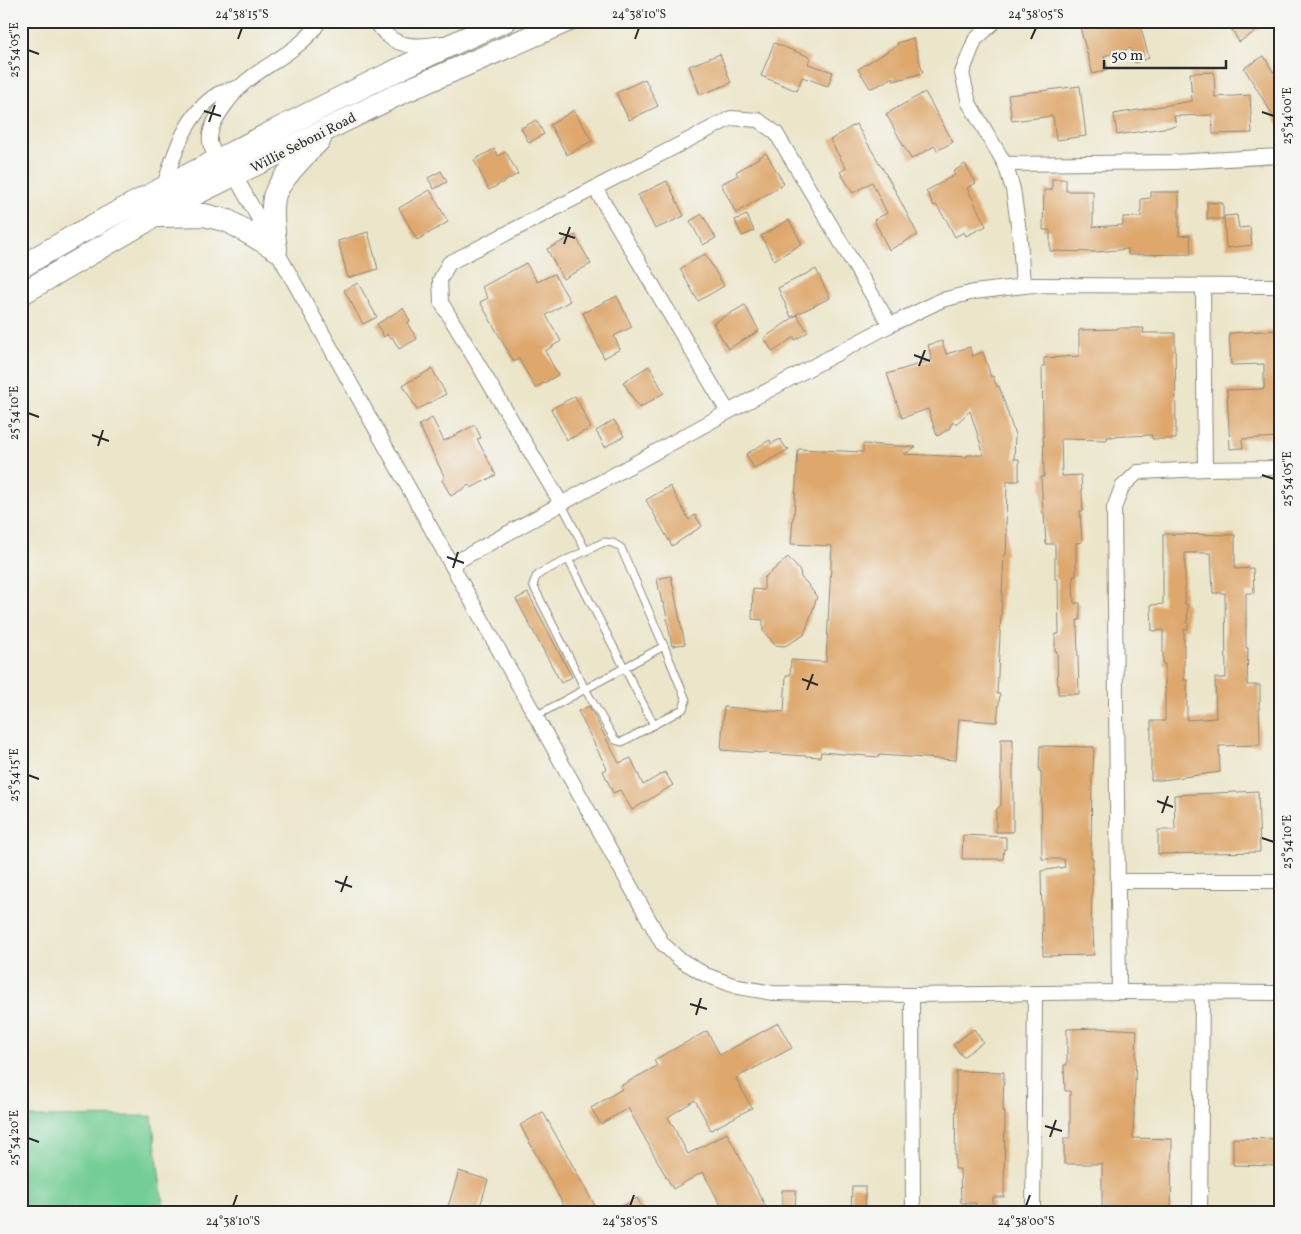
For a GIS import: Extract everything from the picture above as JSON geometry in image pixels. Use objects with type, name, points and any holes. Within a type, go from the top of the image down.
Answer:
[{"type":"main road","name":"Willie Seboni Road","points":[[28,263],[164,186],[332,102],[505,21]]},
{"type":"main road","name":"Willie Seboni Road","points":[[21,294],[179,202],[402,93],[568,21]]},
{"type":"main road","points":[[276,250],[272,217],[274,196],[285,177],[331,128]]},
{"type":"main road","points":[[156,216],[204,215],[216,217],[228,221],[276,250]]},
{"type":"street","points":[[164,186],[175,154],[194,117],[218,94],[240,86],[302,41],[316,28],[319,21]]},
{"type":"street","points":[[375,21],[389,38],[401,43],[417,46],[462,40]]},
{"type":"street","points":[[995,21],[975,40],[962,72],[969,103],[1004,164],[1012,189],[1020,238],[1023,286]]},
{"type":"street","points":[[240,86],[211,127],[209,137],[211,147],[218,160],[235,176],[651,925],[662,943],[679,959],[706,975],[738,987],[773,993],[912,995],[1118,992],[1280,993]]},
{"type":"street","points":[[561,503],[441,302],[440,280],[449,263],[731,118],[758,120],[776,133],[890,325]]},
{"type":"street","points":[[1004,164],[1174,162],[1280,156]]},
{"type":"street","points":[[595,188],[728,412]]},
{"type":"street","points":[[452,564],[728,412],[890,325],[942,300],[974,292],[1033,284],[1280,286]]},
{"type":"street","points":[[1203,286],[1205,469]]},
{"type":"street","points":[[1118,992],[1114,508],[1122,487],[1138,472],[1280,468]]},
{"type":"street","points":[[1118,881],[1280,881]]},
{"type":"street","points":[[1200,1213],[1202,992]]},
{"type":"street","points":[[1033,1213],[1035,993]]},
{"type":"street","points":[[912,995],[913,1213]]},
{"type":"lane","points":[[561,503],[586,551]]},
{"type":"lane","points":[[604,542],[613,543],[621,548],[686,700],[683,708],[635,736],[619,742],[615,740],[585,689],[533,585],[536,577],[542,572],[586,551],[604,542]]},
{"type":"lane","points":[[568,560],[654,725]]},
{"type":"lane","points":[[536,716],[664,646]]},
{"type":"green space","points":[[152,1116],[164,1213],[21,1213],[21,1117]]},
{"type":"building","points":[[1089,21],[1139,21],[1149,58],[1135,63],[1131,48],[1104,56],[1108,69],[1093,74],[1079,24]]},
{"type":"building","points":[[1227,21],[1272,21],[1239,42]]},
{"type":"building","points":[[913,38],[923,73],[894,81],[893,77],[870,88],[858,69],[898,45],[897,43]]},
{"type":"building","points":[[774,43],[810,57],[808,64],[833,72],[828,86],[802,77],[797,91],[761,76]]},
{"type":"building","points":[[720,54],[731,83],[700,95],[689,66]]},
{"type":"building","points":[[1264,56],[1273,72],[1280,68],[1280,127],[1244,68]]},
{"type":"building","points":[[1214,72],[1215,97],[1250,95],[1252,133],[1213,134],[1212,115],[1174,116],[1176,126],[1117,135],[1114,114],[1192,101],[1190,73]]},
{"type":"building","points":[[645,79],[658,106],[629,120],[616,93]]},
{"type":"building","points":[[1080,86],[1086,136],[1056,140],[1053,116],[1012,121],[1008,95]]},
{"type":"building","points":[[925,92],[953,142],[937,151],[935,146],[911,159],[886,114]]},
{"type":"building","points":[[574,110],[592,141],[567,155],[550,125]]},
{"type":"building","points":[[536,120],[544,134],[529,143],[521,128]]},
{"type":"building","points":[[856,124],[890,181],[918,235],[889,250],[874,220],[887,213],[872,182],[853,193],[840,172],[846,168],[830,140]]},
{"type":"building","points":[[494,149],[498,156],[506,152],[518,174],[489,190],[474,160]]},
{"type":"building","points":[[766,153],[784,184],[736,213],[721,184],[738,175],[736,172]]},
{"type":"building","points":[[965,164],[976,183],[967,188],[986,226],[966,236],[964,232],[955,237],[947,221],[936,205],[934,206],[926,191],[955,175],[953,172]]},
{"type":"building","points":[[441,171],[447,182],[434,189],[428,178]]},
{"type":"building","points":[[1052,179],[1066,179],[1066,191],[1093,191],[1093,227],[1123,225],[1123,217],[1141,217],[1141,199],[1151,198],[1151,192],[1179,192],[1179,236],[1190,235],[1191,254],[1128,255],[1128,249],[1097,252],[1050,251],[1050,230],[1043,230],[1044,190],[1052,190]]},
{"type":"building","points":[[667,181],[684,216],[655,229],[638,195]]},
{"type":"building","points":[[430,190],[448,222],[417,240],[399,208]]},
{"type":"building","points":[[1207,202],[1223,203],[1223,219],[1207,219]]},
{"type":"building","points":[[702,214],[716,238],[703,245],[690,221]]},
{"type":"building","points":[[747,215],[754,231],[742,236],[735,220]]},
{"type":"building","points":[[1237,215],[1239,228],[1250,227],[1252,245],[1226,248],[1224,216]]},
{"type":"building","points":[[789,220],[802,244],[774,260],[761,236]]},
{"type":"building","points":[[368,232],[378,269],[348,278],[338,241]]},
{"type":"building","points":[[575,235],[591,264],[563,279],[547,249]]},
{"type":"building","points":[[705,254],[724,286],[698,301],[680,269]]},
{"type":"building","points":[[526,263],[537,282],[554,274],[570,301],[546,315],[561,341],[545,351],[558,375],[535,388],[519,359],[514,362],[480,302],[488,298],[482,287]]},
{"type":"building","points":[[816,269],[830,298],[791,317],[778,288]]},
{"type":"building","points":[[358,283],[377,317],[363,324],[344,290]]},
{"type":"building","points":[[617,296],[632,327],[614,336],[620,349],[604,358],[583,313]]},
{"type":"building","points":[[745,305],[759,331],[728,349],[713,323]]},
{"type":"building","points":[[403,308],[410,321],[407,323],[417,339],[399,349],[392,337],[390,338],[387,334],[384,337],[377,324]]},
{"type":"building","points":[[797,315],[808,332],[795,340],[794,337],[773,352],[764,338]]},
{"type":"building","points":[[1144,328],[1143,333],[1175,333],[1176,439],[1152,439],[1152,435],[1107,437],[1107,440],[1061,439],[1062,476],[1081,475],[1083,511],[1080,511],[1082,542],[1076,543],[1076,576],[1073,576],[1074,603],[1080,603],[1080,620],[1077,620],[1079,694],[1058,694],[1055,634],[1059,634],[1058,579],[1055,579],[1055,544],[1046,544],[1041,477],[1044,477],[1042,366],[1044,366],[1044,358],[1079,356],[1079,330]]},
{"type":"building","points":[[1280,330],[1280,437],[1242,439],[1243,448],[1230,449],[1227,390],[1264,389],[1264,364],[1231,365],[1229,333]]},
{"type":"building","points":[[942,341],[946,354],[970,347],[972,356],[983,352],[991,377],[993,376],[997,387],[999,386],[1015,435],[1014,459],[1019,459],[1019,481],[1007,481],[1007,531],[1006,555],[1004,555],[997,694],[1000,694],[997,722],[959,719],[956,760],[879,755],[879,757],[821,752],[820,757],[721,750],[724,707],[784,712],[786,675],[790,675],[791,660],[826,662],[832,546],[791,544],[798,449],[863,452],[863,444],[916,447],[904,454],[967,457],[967,455],[984,455],[970,411],[957,423],[952,423],[949,429],[937,436],[928,409],[902,418],[887,374],[932,360],[928,345]]},
{"type":"building","points":[[649,366],[664,393],[639,408],[623,382]]},
{"type":"building","points":[[432,369],[446,394],[417,410],[403,385]]},
{"type":"building","points":[[575,396],[591,428],[567,440],[551,409]]},
{"type":"building","points":[[432,418],[444,441],[475,425],[481,438],[477,439],[496,475],[471,488],[469,485],[451,496],[442,480],[445,478],[419,425]]},
{"type":"building","points":[[614,420],[624,436],[605,447],[596,431]]},
{"type":"building","points":[[780,439],[786,448],[789,449],[754,469],[746,454],[770,440],[771,444]]},
{"type":"building","points":[[670,486],[689,520],[695,515],[702,526],[672,546],[646,500]]},
{"type":"building","points":[[1163,534],[1235,535],[1235,569],[1253,568],[1254,593],[1246,593],[1247,685],[1260,685],[1260,745],[1219,746],[1220,772],[1151,780],[1151,721],[1165,721],[1165,664],[1163,664],[1163,630],[1152,631],[1151,605],[1163,604]],"holes":[[[1185,553],[1211,553],[1213,593],[1225,593],[1226,678],[1215,678],[1216,718],[1187,720],[1187,680],[1184,680],[1184,629],[1188,629],[1187,604],[1185,604]]]},
{"type":"building","points":[[788,557],[800,571],[801,578],[817,597],[804,635],[785,646],[775,645],[763,631],[763,620],[752,619],[753,589],[764,590],[764,578]]},
{"type":"building","points":[[671,576],[685,644],[672,646],[664,603],[662,603],[657,579]]},
{"type":"building","points":[[528,593],[572,677],[561,683],[516,599]]},
{"type":"building","points":[[589,706],[619,763],[631,758],[643,785],[665,772],[673,785],[632,810],[620,790],[613,793],[603,771],[607,769],[578,711]]},
{"type":"building","points":[[1001,739],[1013,739],[1013,832],[996,832],[996,810],[1001,805]]},
{"type":"building","points":[[1040,746],[1094,747],[1092,773],[1091,858],[1093,858],[1091,930],[1093,929],[1094,955],[1043,956],[1041,871],[1065,867],[1064,859],[1042,859]]},
{"type":"building","points":[[1258,791],[1260,852],[1158,854],[1158,830],[1175,830],[1174,795]]},
{"type":"building","points":[[963,835],[1006,837],[1006,849],[1004,849],[1003,859],[962,859]]},
{"type":"building","points":[[778,1023],[792,1048],[736,1078],[752,1108],[711,1130],[695,1100],[668,1117],[688,1154],[727,1133],[769,1213],[725,1213],[703,1172],[673,1189],[628,1108],[601,1124],[591,1108],[622,1089],[620,1086],[657,1066],[654,1060],[707,1031],[720,1055]]},
{"type":"building","points":[[974,1029],[983,1042],[963,1057],[953,1045]]},
{"type":"building","points":[[1067,1029],[1137,1030],[1133,1138],[1172,1139],[1171,1213],[1102,1213],[1102,1164],[1064,1164],[1064,1138],[1070,1138],[1070,1091],[1065,1091],[1064,1065],[1067,1065]]},
{"type":"building","points":[[956,1071],[1004,1072],[1004,1197],[993,1197],[993,1208],[976,1208],[976,1203],[961,1203],[960,1169],[955,1169]]},
{"type":"building","points":[[543,1112],[599,1213],[568,1213],[520,1125]]},
{"type":"building","points":[[1233,1138],[1279,1139],[1279,1166],[1233,1165]]},
{"type":"building","points":[[459,1171],[488,1180],[478,1213],[446,1213]]},
{"type":"building","points":[[852,1186],[865,1186],[865,1213],[851,1213]]},
{"type":"building","points":[[782,1190],[796,1190],[795,1213],[782,1213]]},
{"type":"building","points":[[637,1198],[645,1213],[610,1213]]}]
